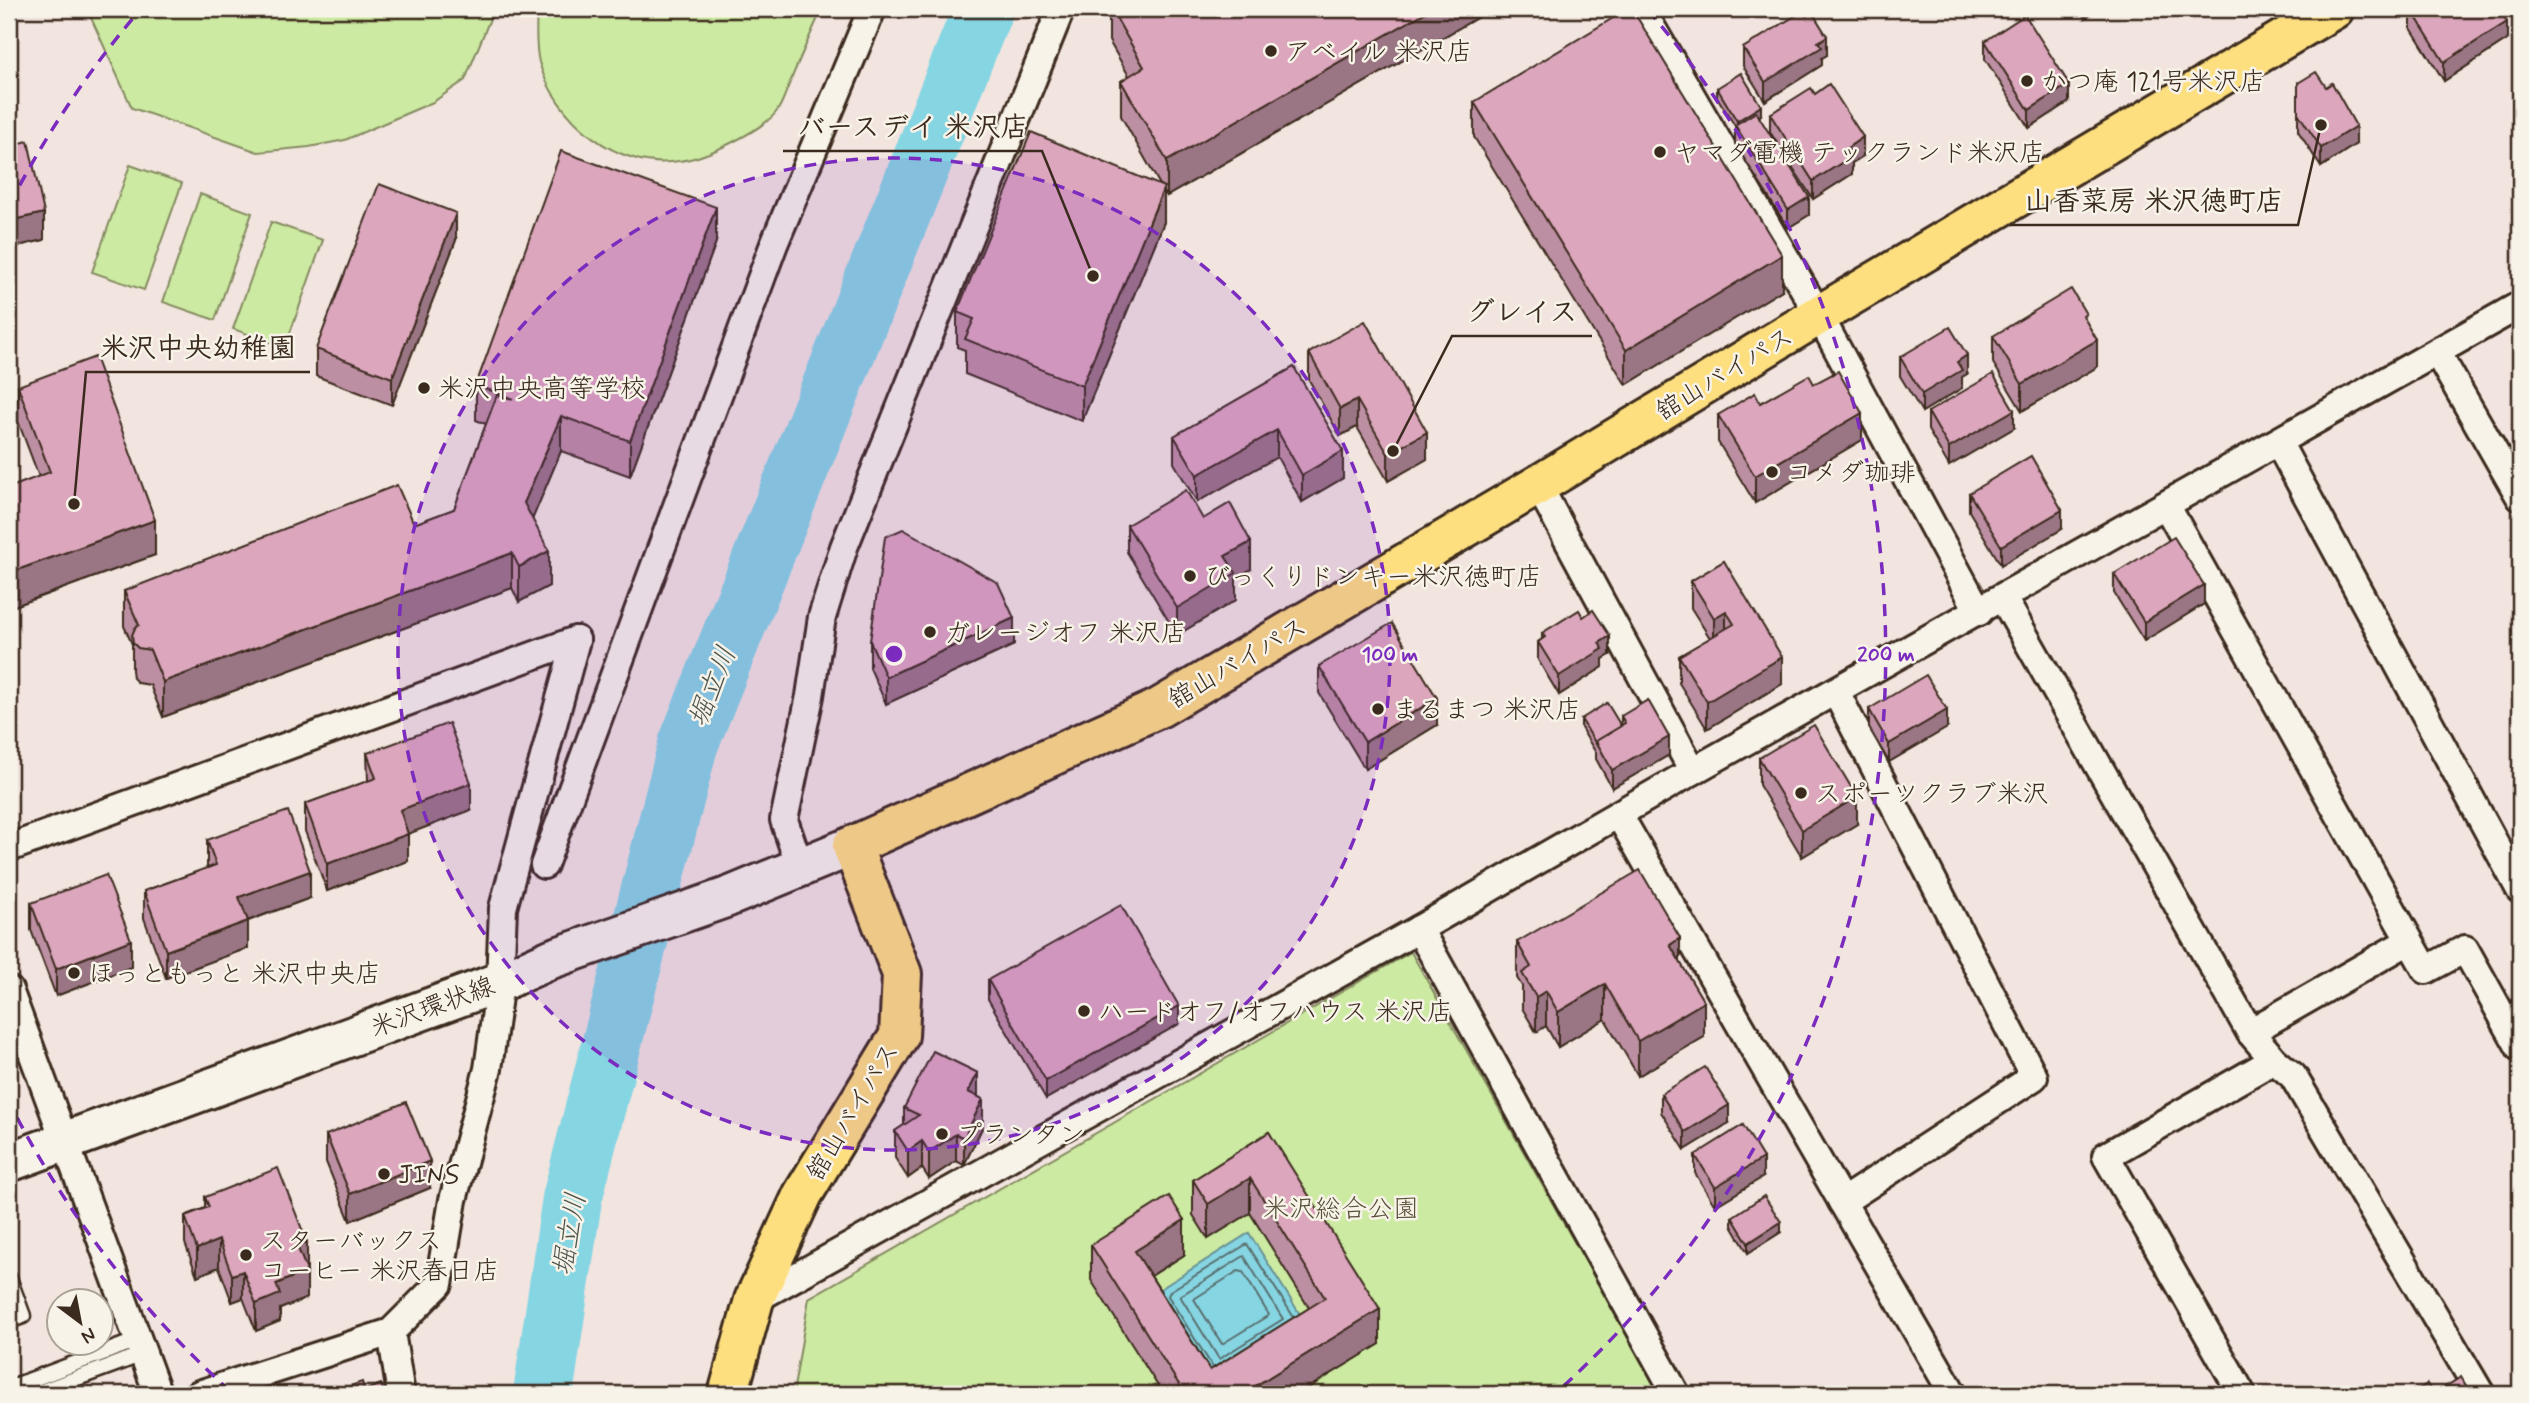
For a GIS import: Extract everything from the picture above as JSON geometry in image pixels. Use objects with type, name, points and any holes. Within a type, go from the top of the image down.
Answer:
[{"type":"highway","name":"舘山バイパス","points":[[728,1394],[754,1300],[803,1194],[899,1036],[902,974],[852,846],[1158,708],[1538,485],[2334,9]]},
{"type":"main road","name":"米沢環状線","points":[[9,1161],[499,982],[551,959],[728,897],[852,846]]},
{"type":"street","points":[[544,865],[774,244],[873,9]]},
{"type":"street","points":[[800,867],[784,820],[810,696],[822,617],[844,547],[1061,9]]},
{"type":"street","points":[[1641,9],[1819,315],[1979,612]]},
{"type":"street","points":[[754,1300],[1419,929],[1693,771],[2520,306]]},
{"type":"street","points":[[2437,352],[2520,497]]},
{"type":"street","points":[[2278,442],[2520,890]]},
{"type":"street","points":[[1538,485],[1693,771]]},
{"type":"street","points":[[2166,505],[2426,971],[2465,949],[2520,1048]]},
{"type":"street","points":[[2003,598],[2250,1032],[2274,1060],[2293,1076],[2481,1394]]},
{"type":"street","points":[[9,848],[576,640],[503,908],[499,982],[488,1069],[453,1200],[439,1284],[391,1332],[199,1394]]},
{"type":"street","points":[[1836,692],[2034,1077],[1842,1202]]},
{"type":"street","points":[[1619,815],[1953,1394]]},
{"type":"street","points":[[1419,929],[1676,1394]]},
{"type":"street","points":[[2250,1032],[2409,941]]},
{"type":"street","points":[[9,990],[158,1394]]},
{"type":"street","points":[[2242,1394],[2106,1156],[2274,1060]]},
{"type":"street","points":[[391,1332],[401,1394]]},
{"type":"lane","points":[[9,1278],[23,1316],[9,1321]]},
{"type":"lane","points":[[9,1388],[31,1388],[140,1347]]},
{"type":"green space","points":[[87,9],[494,9],[465,80],[433,102],[345,140],[258,152],[132,108]]},
{"type":"green space","points":[[537,9],[822,9],[783,101],[773,116],[748,134],[711,152],[685,160],[656,162],[633,158],[592,137],[559,103],[539,62],[536,42]]},
{"type":"green space","points":[[130,165],[182,183],[144,290],[92,272]]},
{"type":"green space","points":[[200,194],[252,213],[215,320],[163,302]]},
{"type":"green space","points":[[271,222],[323,240],[285,347],[233,329]]},
{"type":"green space","name":"米沢総合公園","points":[[1411,952],[1660,1394],[793,1394],[809,1298]]},
{"type":"water","points":[[1249,1233],[1306,1324],[1214,1382],[1157,1291]]},
{"type":"building","points":[[1111,9],[1431,9],[1167,161],[1121,81],[1144,67]]},
{"type":"building","points":[[1632,9],[1782,255],[1626,350],[1474,102]]},
{"type":"building","points":[[2411,9],[2499,9],[2507,22],[2444,62]]},
{"type":"building","points":[[1803,11],[1806,16],[1812,12],[1827,36],[1818,42],[1822,47],[1765,82],[1743,48]]},
{"type":"building","name":"かつ庵 121号米沢店","points":[[2025,15],[2069,84],[2029,110],[1985,41]]},
{"type":"building","points":[[2316,72],[2326,87],[2332,83],[2356,126],[2321,148],[2298,113],[2298,83]]},
{"type":"building","points":[[1741,73],[1761,106],[1737,121],[1717,88]]},
{"type":"building","points":[[1829,84],[1863,137],[1847,148],[1852,156],[1813,181],[1770,114],[1811,88],[1815,94]]},
{"type":"building","points":[[1756,112],[1809,197],[1788,210],[1735,125]]},
{"type":"building","points":[[1031,132],[1164,187],[1082,386],[965,339],[974,319],[957,312]]},
{"type":"building","points":[[28,141],[44,213],[13,220],[9,208],[9,146]]},
{"type":"building","points":[[561,151],[716,207],[630,441],[561,416],[524,503],[549,551],[519,567],[512,553],[163,682],[150,650],[138,648],[133,643],[132,635],[139,625],[124,591],[397,485],[414,524],[454,509],[497,395],[513,399],[476,385]]},
{"type":"building","points":[[379,184],[456,213],[392,378],[316,349]]},
{"type":"building","points":[[2071,289],[2097,340],[2022,384],[1993,336]]},
{"type":"building","points":[[1365,321],[1427,432],[1388,454],[1357,400],[1340,409],[1309,353]]},
{"type":"building","points":[[1950,327],[1967,355],[1957,362],[1962,370],[1922,394],[1900,357]]},
{"type":"building","points":[[95,357],[155,520],[9,573],[9,488],[50,472],[18,386]]},
{"type":"building","points":[[1294,367],[1343,451],[1302,475],[1277,430],[1197,475],[1174,436]]},
{"type":"building","points":[[1838,371],[1862,413],[1755,476],[1718,415],[1755,393],[1760,403],[1809,375],[1814,384]]},
{"type":"building","points":[[1993,374],[2014,410],[1949,448],[1928,412]]},
{"type":"building","points":[[2031,456],[2062,510],[2001,546],[1969,493]]},
{"type":"building","name":"びっくりドンキー米沢徳町店","points":[[1186,490],[1203,519],[1230,503],[1251,542],[1225,556],[1236,573],[1177,608],[1127,525]]},
{"type":"building","points":[[903,529],[998,583],[1014,618],[886,677],[870,641],[885,537]]},
{"type":"building","points":[[2174,537],[2204,585],[2144,622],[2114,574]]},
{"type":"building","points":[[1724,561],[1782,657],[1707,702],[1679,656],[1734,624],[1726,611],[1714,618],[1691,581]]},
{"type":"building","points":[[1579,610],[1583,617],[1593,610],[1610,636],[1599,643],[1603,649],[1559,676],[1538,642],[1545,637],[1542,633]]},
{"type":"building","name":"まるまつ 米沢店","points":[[1392,623],[1437,698],[1365,742],[1319,666]]},
{"type":"building","points":[[1926,675],[1947,710],[1889,744],[1869,709]]},
{"type":"building","points":[[1648,700],[1669,737],[1612,770],[1596,741],[1625,723],[1621,716]]},
{"type":"building","points":[[1607,703],[1621,726],[1596,741],[1596,744],[1581,719]]},
{"type":"building","points":[[449,723],[471,783],[400,810],[408,834],[327,864],[305,804],[376,778],[367,753]]},
{"type":"building","points":[[1814,725],[1857,797],[1802,830],[1759,758]]},
{"type":"building","points":[[288,811],[310,871],[239,897],[248,921],[166,951],[144,891],[216,865],[207,840]]},
{"type":"building","points":[[1640,870],[1680,938],[1670,945],[1704,1002],[1638,1041],[1605,984],[1558,1012],[1546,991],[1536,997],[1522,973],[1531,967],[1517,942]]},
{"type":"building","points":[[106,875],[131,940],[56,969],[31,903]]},
{"type":"building","name":"ハードオフ/オフハウス 米沢店","points":[[1121,905],[1179,1006],[1046,1081],[988,980]]},
{"type":"building","points":[[933,1051],[978,1073],[968,1092],[983,1099],[964,1138],[956,1134],[929,1152],[922,1141],[908,1151],[895,1131],[919,1115],[904,1108]]},
{"type":"building","points":[[1705,1067],[1729,1105],[1685,1132],[1661,1094]]},
{"type":"building","points":[[406,1102],[430,1161],[350,1194],[326,1135]]},
{"type":"building","points":[[1743,1125],[1763,1158],[1715,1187],[1695,1155]]},
{"type":"building","points":[[1269,1132],[1380,1309],[1242,1394],[1185,1394],[1091,1245],[1169,1196],[1184,1220],[1135,1251],[1210,1370],[1325,1298],[1250,1178],[1208,1204],[1193,1180]]},
{"type":"building","name":"スターバックス コーヒー 米沢春日店","points":[[278,1168],[307,1242],[297,1246],[307,1271],[276,1284],[280,1294],[256,1304],[243,1271],[232,1275],[219,1240],[197,1249],[185,1216],[209,1207],[205,1197]]},
{"type":"building","points":[[1764,1196],[1781,1222],[1748,1243],[1732,1217]]},
{"type":"building","points":[[2461,1377],[2471,1394],[2434,1394]]},
{"type":"building","points":[[362,1382],[366,1394],[319,1394],[323,1388],[333,1387],[339,1390]]},
{"type":"building","points":[[381,1384],[385,1394],[366,1394],[365,1390]]},
{"type":"building","points":[[2427,1384],[2433,1394],[2411,1394]]},
{"type":"waterway","name":"堀立川","points":[[543,1394],[572,1199],[688,745],[983,9]]},
{"type":"place","name":"アベイル 米沢店","points":[[1271,51]]},
{"type":"place","name":"かつ庵 121号米沢店","points":[[2027,81]]},
{"type":"place","name":"山香菜房 米沢徳町店","points":[[2321,125]]},
{"type":"place","name":"ヤマダ電機 テックランド米沢店","points":[[1660,152]]},
{"type":"place","name":"バースデイ 米沢店","points":[[1093,276]]},
{"type":"place","name":"米沢中央高等学校","points":[[424,388]]},
{"type":"place","name":"グレイス","points":[[1393,451]]},
{"type":"place","name":"コメダ珈琲","points":[[1772,472]]},
{"type":"place","name":"米沢中央幼稚園","points":[[74,504]]},
{"type":"place","name":"びっくりドンキー米沢徳町店","points":[[1190,576]]},
{"type":"place","name":"ガレージオフ 米沢店","points":[[930,632]]},
{"type":"place","name":"まるまつ 米沢店","points":[[1378,709]]},
{"type":"place","name":"スポーツクラブ米沢","points":[[1801,793]]},
{"type":"place","name":"ほっともっと 米沢中央店","points":[[74,973]]},
{"type":"place","name":"ハードオフ/オフハウス 米沢店","points":[[1084,1011]]},
{"type":"place","name":"プランタン","points":[[942,1134]]},
{"type":"place","name":"JINS","points":[[384,1174]]},
{"type":"place","name":"スターバックス コーヒー 米沢春日店","points":[[246,1255]]}]
